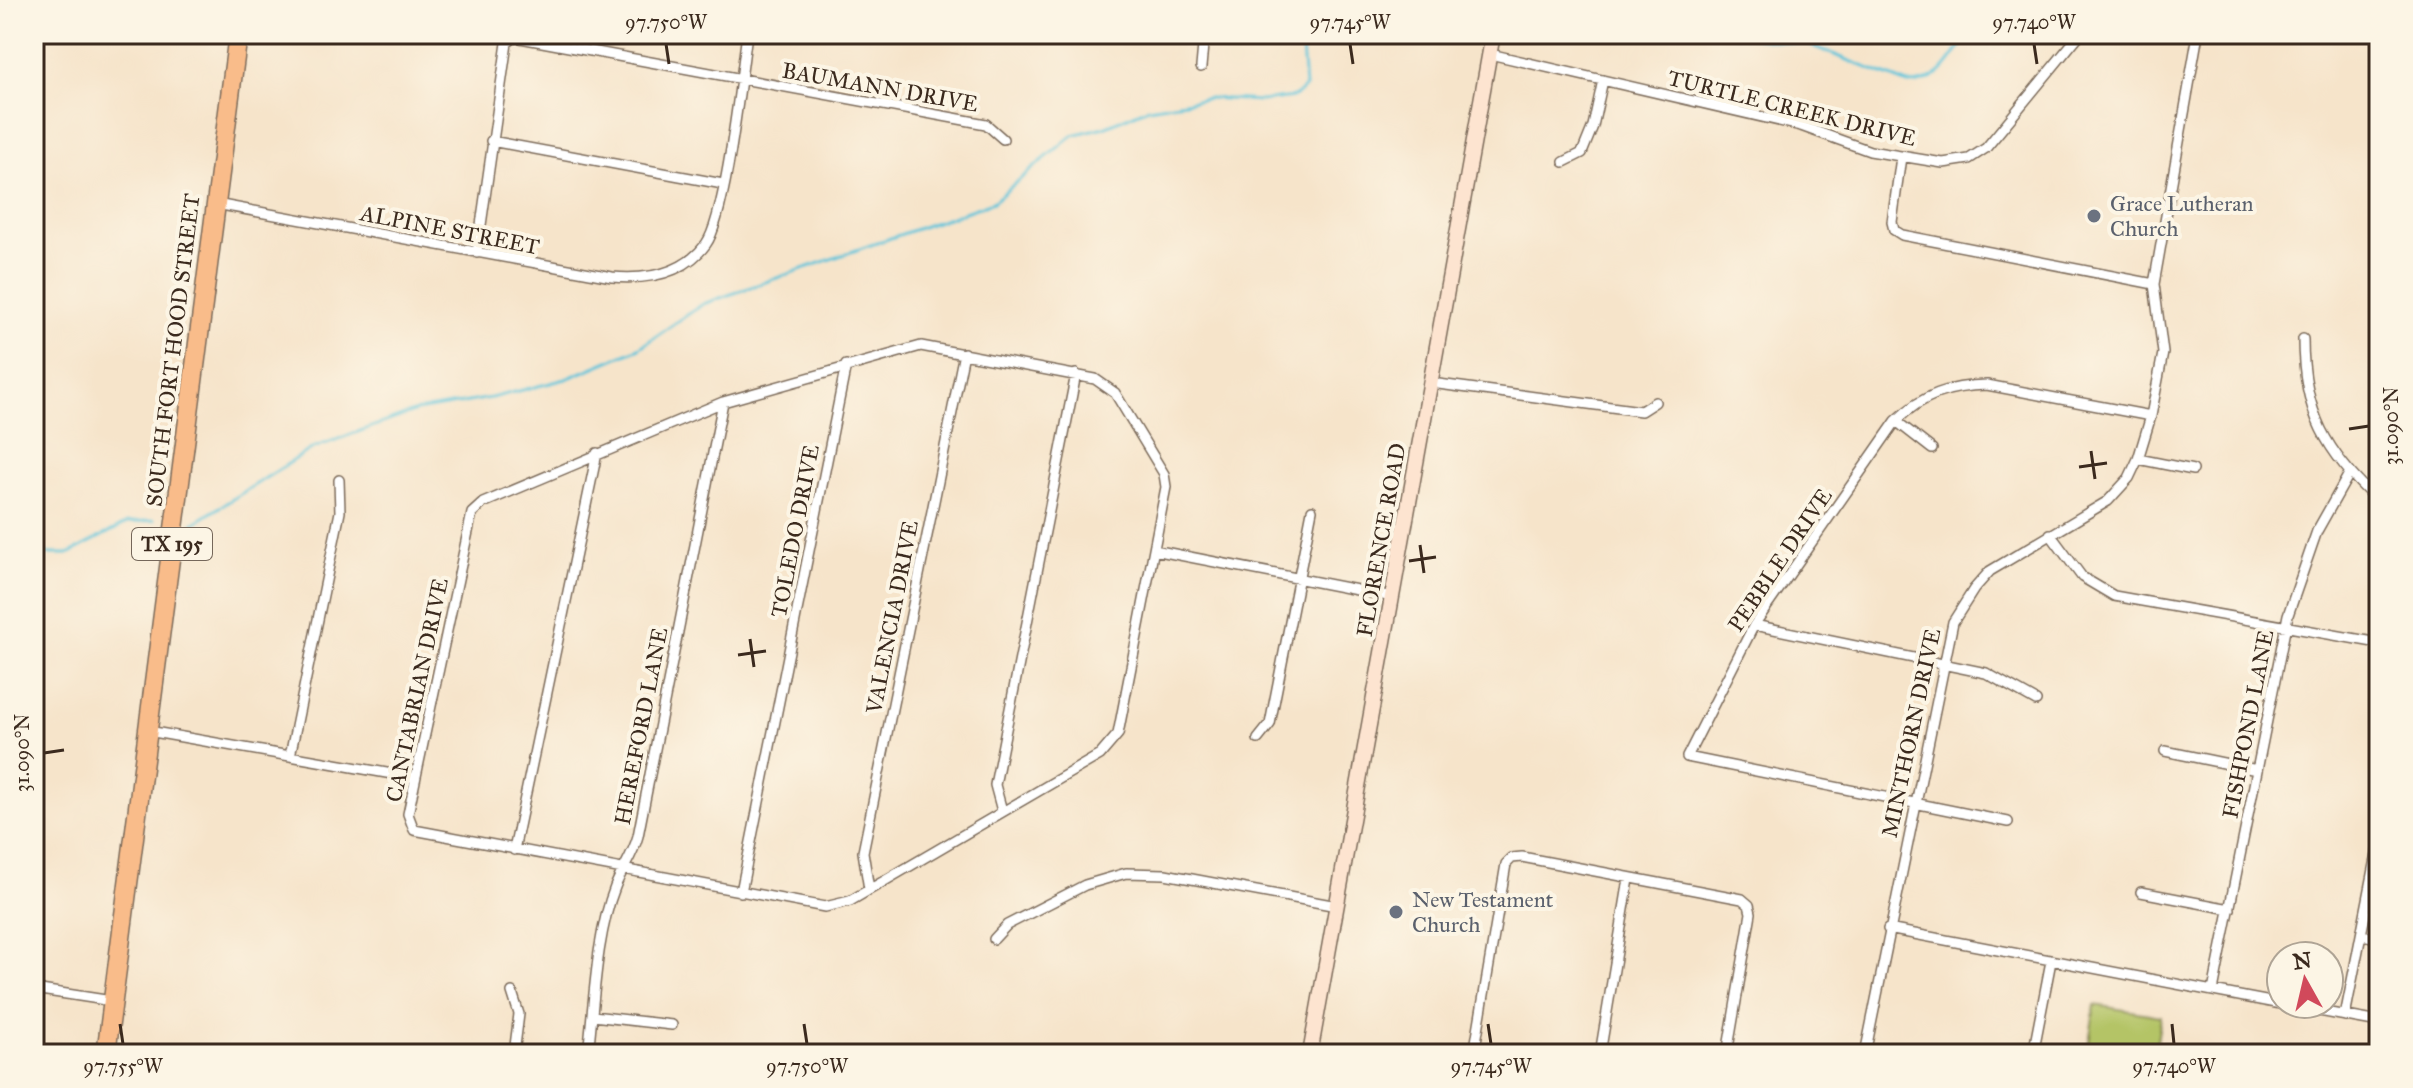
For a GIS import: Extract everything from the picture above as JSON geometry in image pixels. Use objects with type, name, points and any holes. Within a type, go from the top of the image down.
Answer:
[{"type":"highway","name":"SOUTH FORT HOOD STREET","points":[[106,1054],[238,34]]},
{"type":"street","points":[[477,253],[491,141],[723,184],[747,34]]},
{"type":"street","points":[[1201,67],[1204,34]]},
{"type":"street","name":"FLORENCE ROAD","points":[[1310,1054],[1493,34]]},
{"type":"street","name":"TURTLE CREEK DRIVE","points":[[1490,54],[1801,126],[1870,151],[1956,162],[1986,148],[2080,34]]},
{"type":"street","name":"MINTHORN DRIVE","points":[[1865,1054],[1942,663],[1953,622],[1974,589],[2008,557],[2108,501],[2129,478],[2138,459],[2151,416],[2163,353],[2154,284],[2198,34]]},
{"type":"street","name":"BAUMANN DRIVE","points":[[491,141],[511,38],[986,124],[1003,139]]},
{"type":"street","points":[[1564,162],[1582,153],[1593,126],[1603,80]]},
{"type":"street","points":[[1901,157],[1892,222],[1894,230],[1902,235],[2154,284]]},
{"type":"street","name":"ALPINE STREET","points":[[216,204],[633,279],[659,276],[678,268],[707,244],[723,184]]},
{"type":"street","points":[[2303,339],[2303,372],[2309,403],[2324,438],[2349,474],[2379,502]]},
{"type":"street","name":"CANTABRIAN DRIVE","points":[[921,346],[964,353],[1095,379],[1115,393],[1164,474],[1166,487],[1118,734],[1100,755],[850,901],[825,907],[414,830],[408,814],[415,778],[472,513],[483,503],[723,402],[906,348],[921,346]]},
{"type":"street","name":"VALENCIA DRIVE","points":[[869,889],[863,852],[964,353]]},
{"type":"street","name":"TOLEDO DRIVE","points":[[741,892],[846,365]]},
{"type":"street","points":[[1002,811],[995,785],[1076,374]]},
{"type":"street","points":[[1431,383],[1641,411],[1655,402]]},
{"type":"street","name":"PEBBLE DRIVE","points":[[1914,802],[1687,757],[1754,625],[1896,421],[1913,404],[1933,393],[1961,386],[1987,385],[2151,416]]},
{"type":"street","name":"HEREFORD LANE","points":[[588,1054],[605,926],[616,885],[638,836],[723,402]]},
{"type":"street","points":[[1896,421],[1932,449]]},
{"type":"street","points":[[514,850],[597,453]]},
{"type":"street","points":[[2138,459],[2193,470]]},
{"type":"street","name":"FISHPOND LANE","points":[[2213,991],[2285,627],[2317,531],[2349,474]]},
{"type":"street","points":[[290,756],[340,512],[339,480]]},
{"type":"street","points":[[1258,739],[1270,724],[1312,510]]},
{"type":"street","points":[[2050,534],[2082,577],[2114,596],[2379,643]]},
{"type":"street","points":[[1154,550],[1393,597]]},
{"type":"street","points":[[1754,625],[1986,673],[2036,701]]},
{"type":"street","points":[[148,731],[415,778]]},
{"type":"street","points":[[2165,751],[2257,770]]},
{"type":"street","points":[[1914,802],[2008,822]]},
{"type":"street","points":[[2379,844],[2345,1016],[2379,1022]]},
{"type":"street","points":[[1474,1054],[1506,864],[1512,858],[1742,899],[1749,905],[1751,913],[1727,1054]]},
{"type":"street","points":[[994,939],[1007,925],[1085,885],[1126,873],[1165,874],[1337,906]]},
{"type":"street","points":[[1600,1054],[1629,879]]},
{"type":"street","points":[[2141,892],[2230,909]]},
{"type":"street","points":[[1888,929],[2265,1001]]},
{"type":"street","points":[[2361,935],[2379,938]]},
{"type":"street","points":[[2033,1054],[2051,961]]},
{"type":"street","points":[[34,989],[112,1001]]},
{"type":"street","points":[[512,992],[519,1014],[514,1054]]},
{"type":"street","points":[[593,1016],[672,1025]]},
{"type":"street","points":[[942,1052],[959,1054]]},
{"type":"green space","points":[[2095,1005],[2161,1016],[2155,1054],[2087,1054]]},
{"type":"waterway","points":[[193,524],[313,448],[416,411],[491,398],[566,379],[639,348],[703,304],[993,202],[1073,135],[1104,127],[1148,108],[1209,98],[1261,101],[1294,97],[1305,87],[1301,34]]},
{"type":"waterway","points":[[1727,34],[1810,45],[1908,84],[1929,80],[1937,75],[1968,34]]},
{"type":"waterway","points":[[34,554],[68,554],[127,523],[154,520]]},
{"type":"place","name":"Grace Lutheran Church","points":[[2094,216]]},
{"type":"place","name":"New Testament Church","points":[[1396,912]]}]
